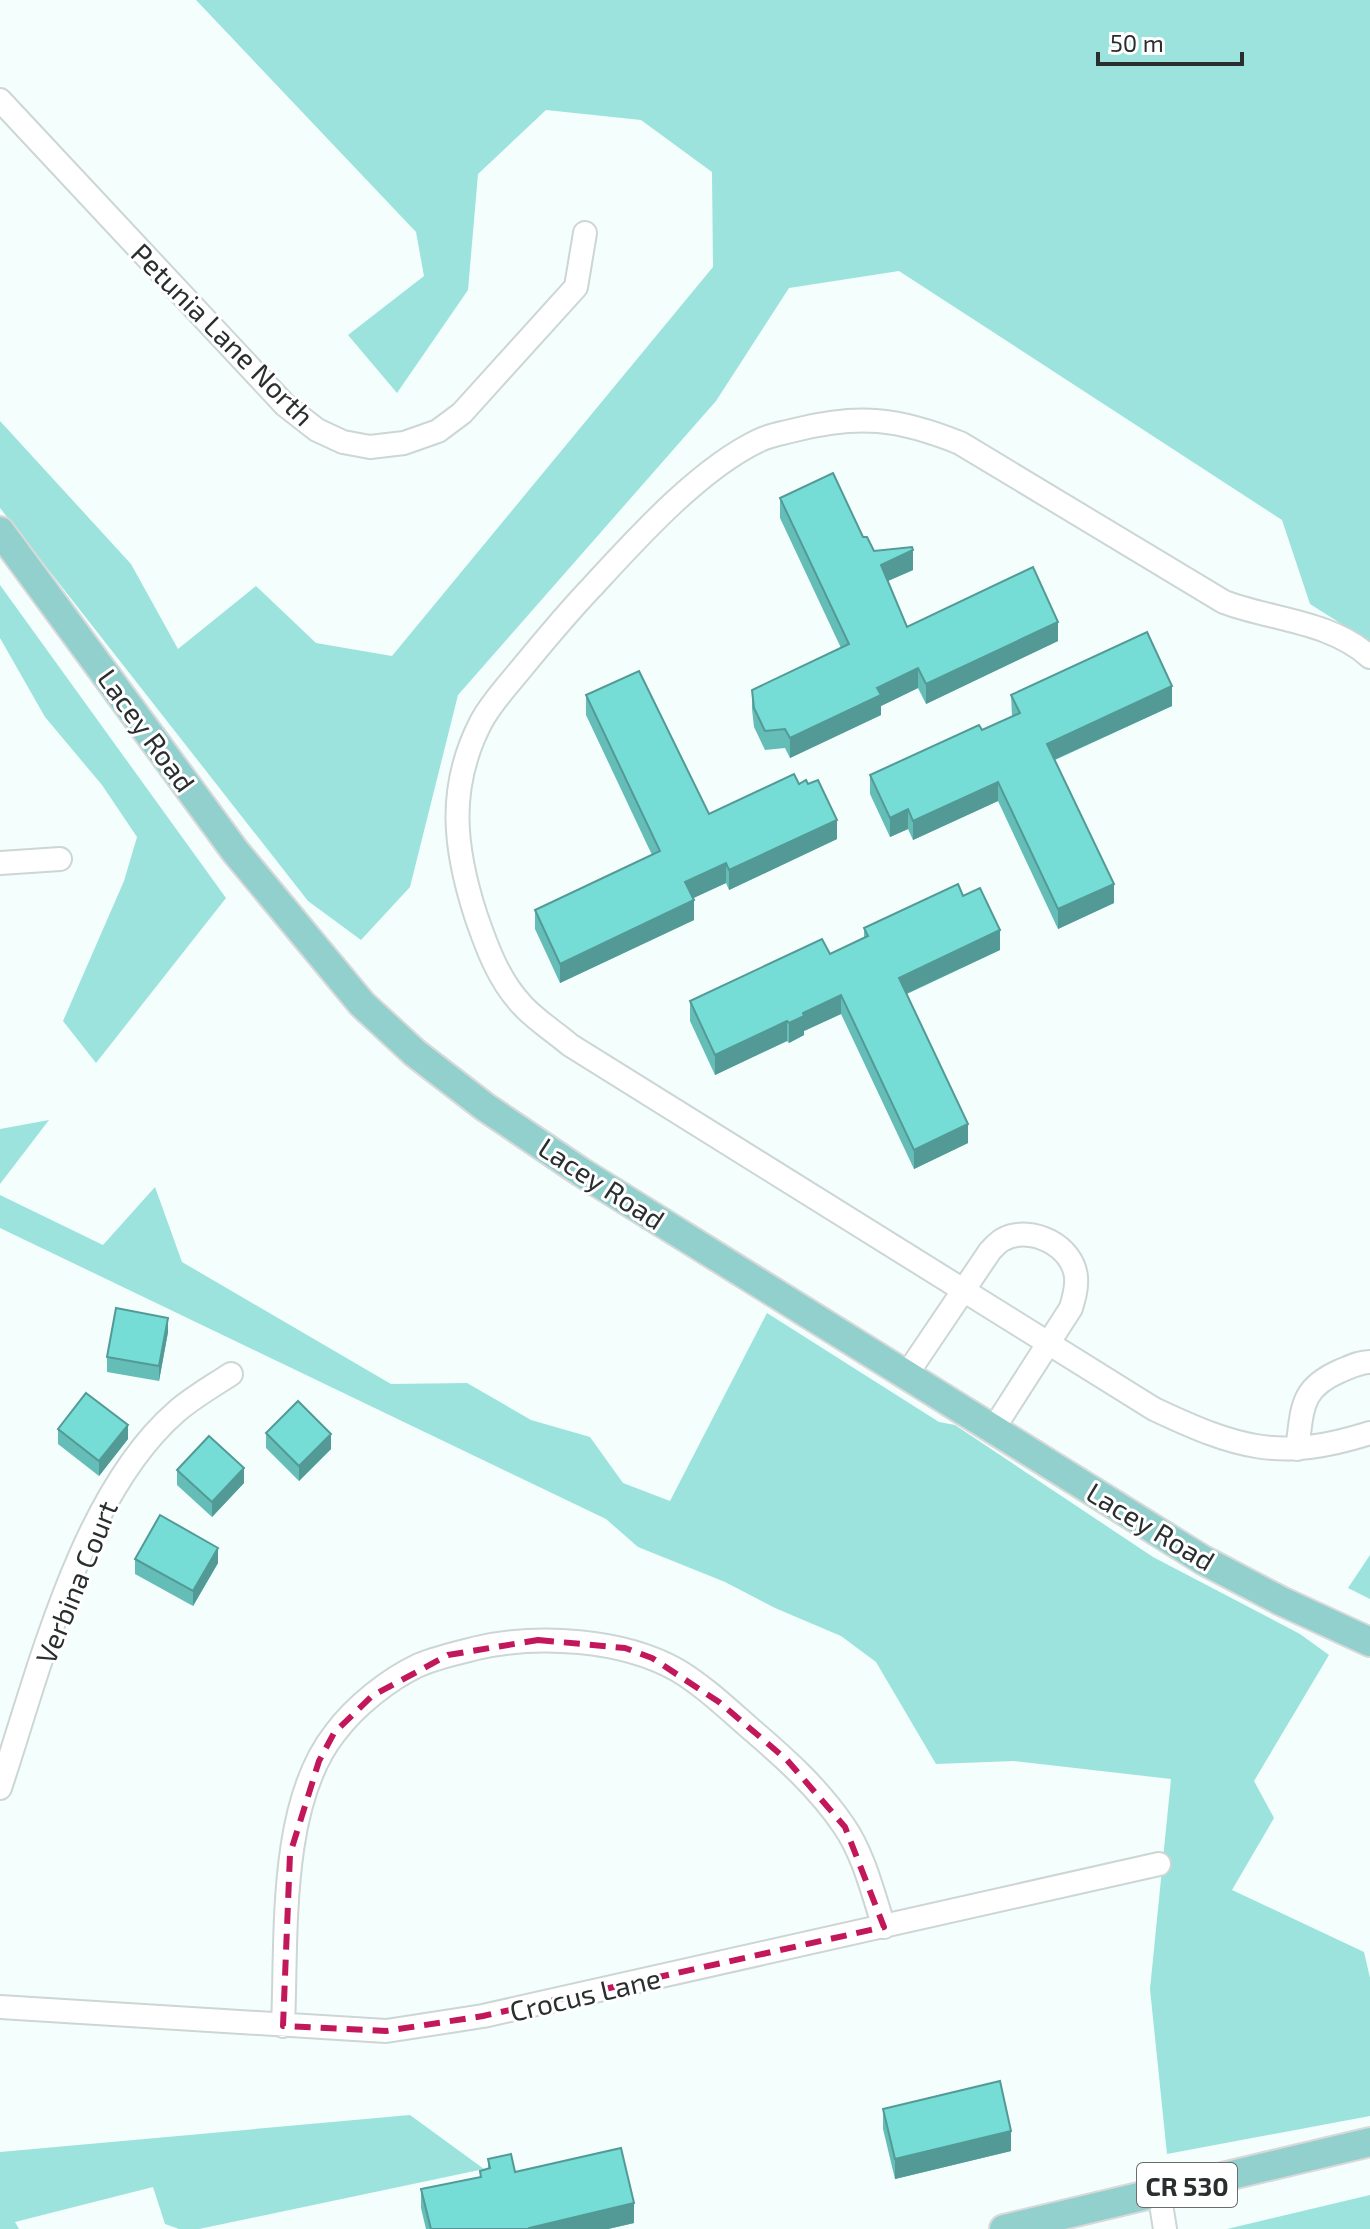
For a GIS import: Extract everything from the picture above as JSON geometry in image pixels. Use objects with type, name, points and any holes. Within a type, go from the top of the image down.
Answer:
[{"type":"main road","name":"Lacey Road","points":[[0,531],[235,851],[362,1004],[415,1053],[497,1115],[581,1172],[1203,1560],[1281,1601],[1370,1642]]},
{"type":"main road","name":"CR 530","points":[[1004,2229],[1370,2142]]},
{"type":"street","name":"Petunia Lane North","points":[[0,100],[285,405],[317,430],[343,442],[370,447],[404,443],[438,431],[462,413],[576,287],[585,233]]},
{"type":"street","points":[[1370,657],[1359,647],[1329,632],[1224,602],[960,443],[895,421],[831,421],[761,439],[717,467],[649,524],[559,622],[482,722],[463,767],[458,798],[457,840],[462,871],[485,944],[499,974],[523,1007],[570,1045],[1154,1409],[1210,1435],[1251,1446],[1297,1449],[1323,1446],[1370,1433]]},
{"type":"street","points":[[0,863],[60,859]]},
{"type":"street","points":[[907,1374],[990,1251],[1005,1239],[1026,1233],[1055,1244],[1072,1261],[1076,1293],[1071,1308],[994,1428]]},
{"type":"street","points":[[1297,1449],[1304,1404],[1310,1390],[1321,1379],[1361,1362],[1370,1362]]},
{"type":"street","name":"Verbina Court","points":[[0,1788],[65,1595],[114,1487],[176,1412],[231,1374]]},
{"type":"street","points":[[283,2026],[290,1854],[305,1793],[334,1733],[372,1696],[417,1666],[488,1646],[538,1640],[625,1648],[679,1671],[809,1782],[845,1827],[859,1855],[884,1927]]},
{"type":"street","name":"Crocus Lane","points":[[0,2007],[386,2031],[483,2016],[1159,1864]]},
{"type":"street","points":[[1159,2192],[1165,2229]]},
{"type":"highlighted area","points":[[538,1640],[625,1648],[652,1658],[719,1702],[787,1760],[845,1827],[884,1927],[483,2016],[386,2031],[283,2026],[290,1854],[319,1761],[334,1733],[372,1696],[448,1655]]},
{"type":"shaded area","points":[[196,0],[1370,0],[1370,642],[1310,604],[1282,520],[899,271],[789,288],[716,401],[458,695],[410,887],[361,940],[308,901],[0,508],[0,421],[131,564],[178,649],[256,586],[316,643],[392,656],[713,267],[712,172],[641,120],[546,110],[478,174],[468,290],[397,393],[348,335],[424,276],[416,232]]},
{"type":"shaded area","points":[[0,585],[226,898],[96,1063],[63,1021],[124,881],[137,837],[102,785],[45,717],[0,638]]},
{"type":"shaded area","points":[[49,1120],[0,1184],[0,1129]]},
{"type":"shaded area","points":[[155,1187],[182,1262],[391,1384],[467,1383],[531,1420],[590,1437],[623,1483],[670,1501],[767,1313],[939,1422],[955,1425],[1153,1557],[1300,1634],[1329,1655],[1254,1781],[1274,1818],[1232,1890],[1364,1952],[1370,1978],[1370,2116],[1167,2154],[1150,1989],[1171,1779],[1014,1761],[936,1764],[876,1662],[841,1636],[775,1608],[725,1582],[638,1547],[606,1519],[0,1228],[0,1195],[103,1245]]},
{"type":"shaded area","points":[[1370,1555],[1370,1599],[1348,1588]]},
{"type":"shaded area","points":[[410,2115],[484,2169],[199,2229],[179,2229],[165,2224],[153,2187],[15,2222],[19,2229],[0,2229],[0,2152]]},
{"type":"shaded area","points":[[1370,2195],[1370,2229],[1227,2229]]},
{"type":"building","points":[[833,473],[863,537],[867,537],[874,551],[912,547],[913,550],[881,565],[907,627],[1033,567],[1058,622],[926,684],[918,668],[877,688],[881,695],[790,738],[785,729],[765,731],[754,708],[752,690],[849,644],[780,498]]},
{"type":"building","points":[[1147,632],[1172,686],[1047,744],[1114,884],[1058,909],[998,782],[913,821],[908,809],[890,818],[870,775],[979,725],[982,730],[1020,713],[1011,695]]},
{"type":"building","points":[[639,671],[709,814],[794,774],[799,784],[806,780],[808,784],[818,780],[837,820],[729,870],[726,863],[685,882],[694,900],[560,964],[535,910],[660,851],[586,695]]},
{"type":"building","points":[[958,884],[963,896],[980,888],[1000,930],[899,978],[968,1124],[914,1150],[841,995],[803,1013],[804,1016],[715,1055],[690,1001],[822,939],[830,954],[868,936],[864,928]]},
{"type":"building","points":[[116,1308],[168,1318],[159,1366],[107,1357]]},
{"type":"building","points":[[86,1393],[128,1425],[99,1461],[58,1429]]},
{"type":"building","points":[[298,1401],[331,1434],[299,1466],[266,1433]]},
{"type":"building","points":[[209,1436],[244,1468],[212,1502],[177,1470]]},
{"type":"building","points":[[160,1515],[218,1548],[193,1591],[135,1559]]},
{"type":"building","points":[[1000,2081],[1011,2131],[895,2159],[883,2109]]},
{"type":"building","points":[[621,2148],[634,2203],[529,2229],[431,2229],[421,2189],[481,2177],[480,2171],[490,2168],[488,2159],[511,2154],[515,2172]]}]
